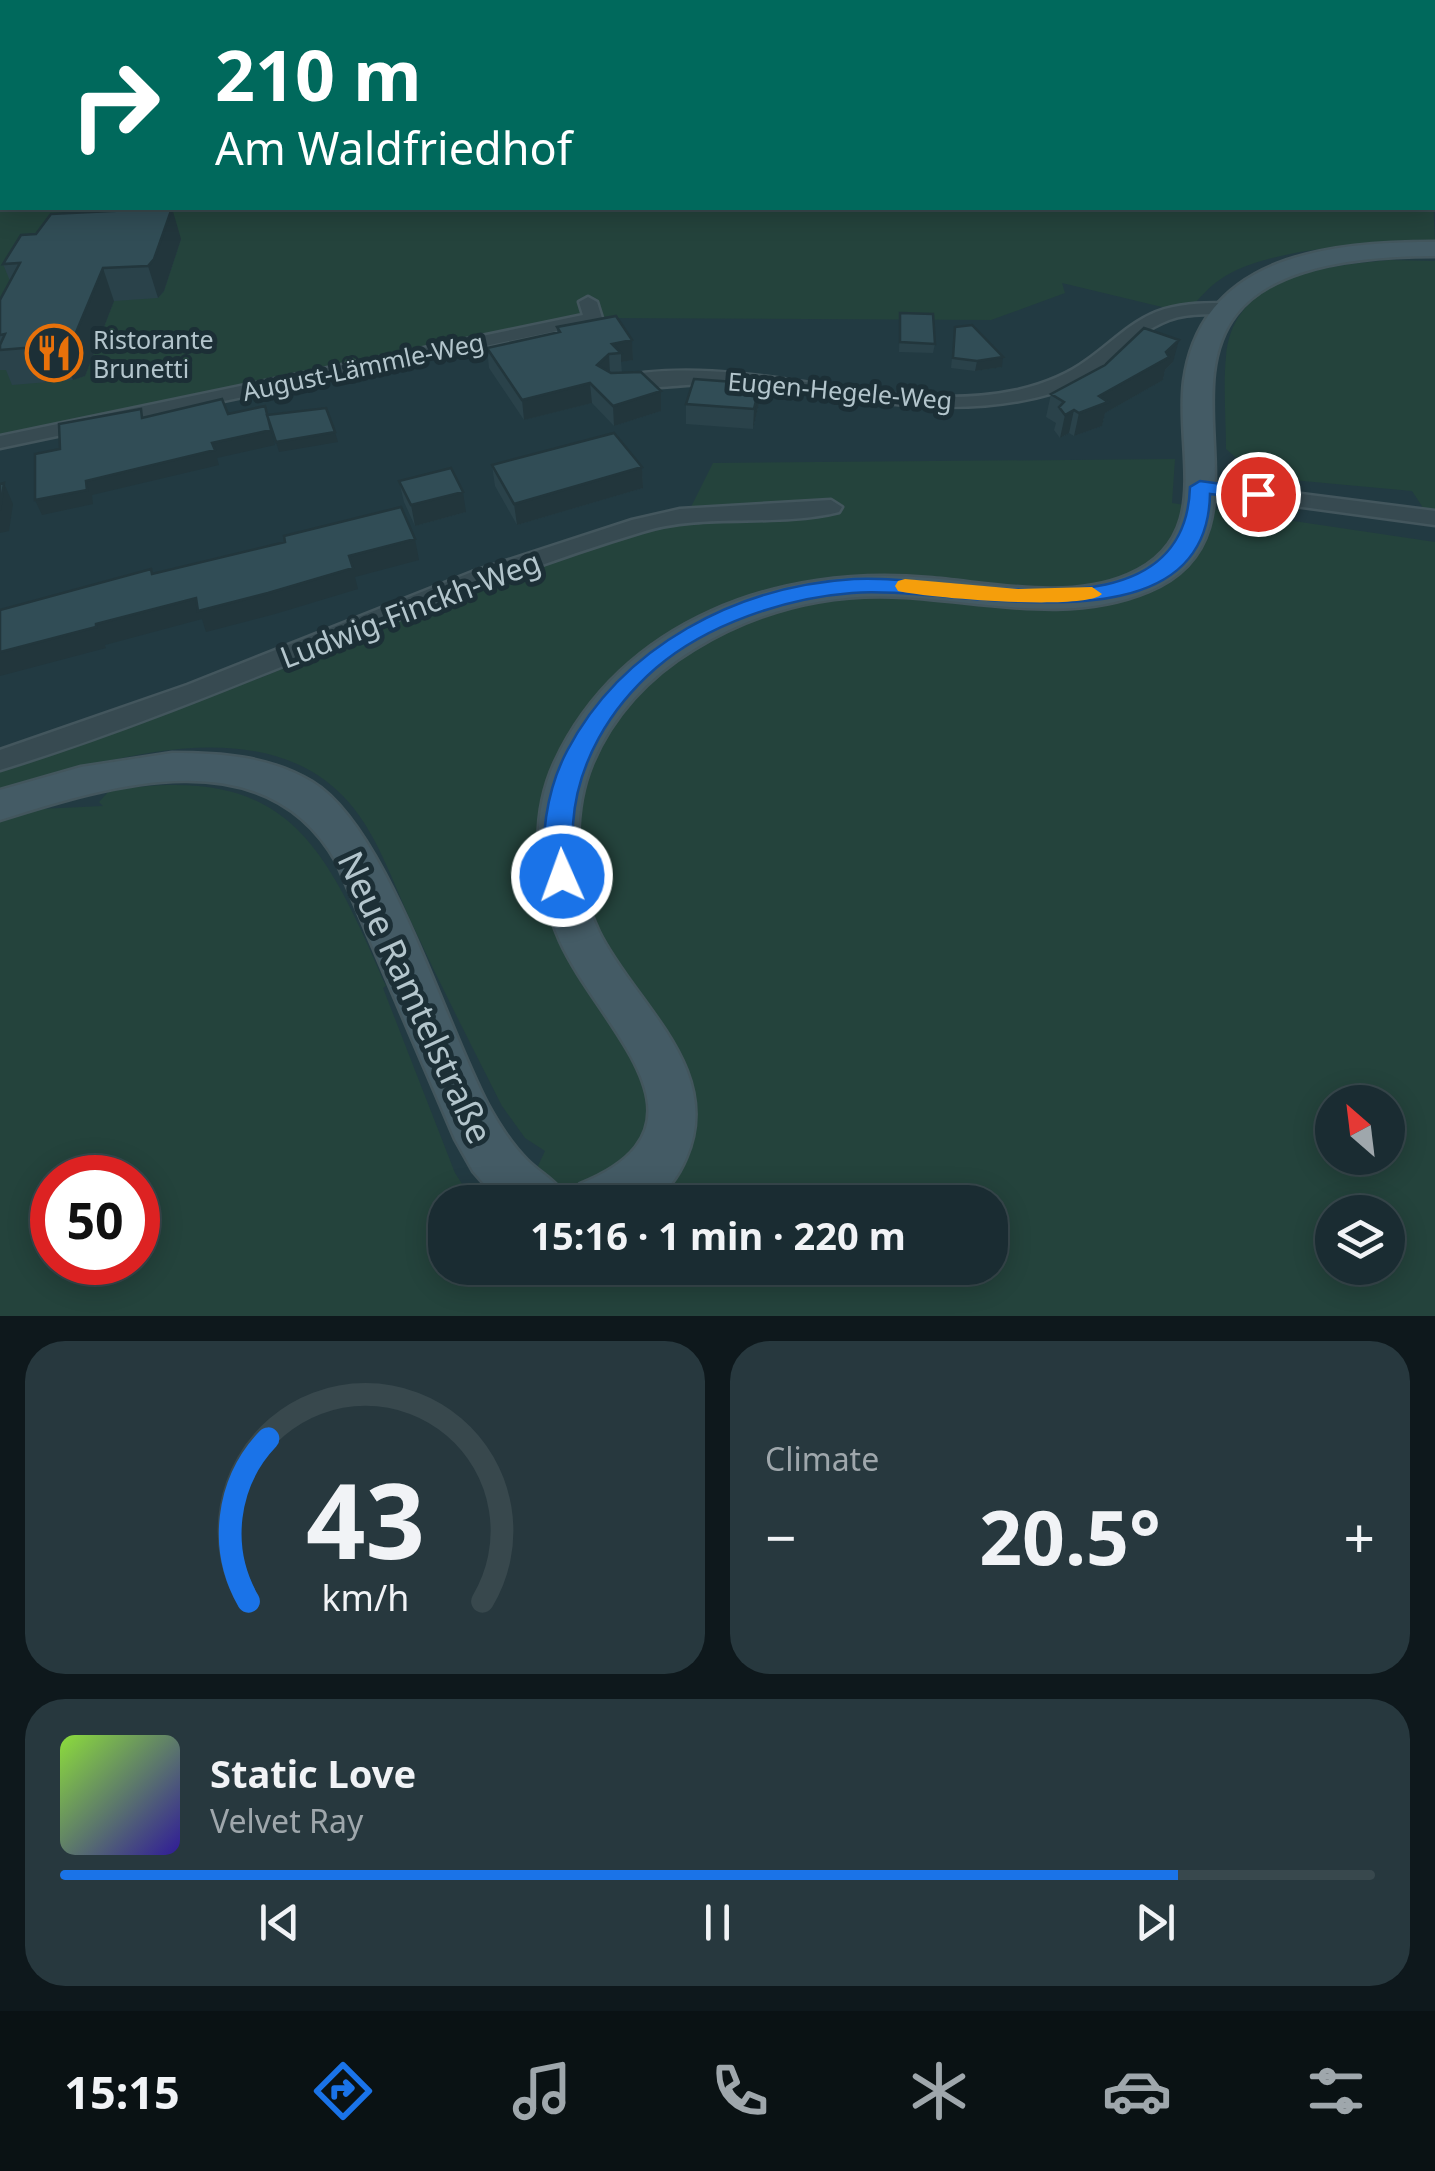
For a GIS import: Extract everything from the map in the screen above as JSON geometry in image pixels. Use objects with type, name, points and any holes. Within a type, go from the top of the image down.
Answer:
[{"type":"main road","points":[[633,1185],[662,1158],[672,1128],[665,1074],[583,945],[565,898],[558,854],[562,806],[572,765],[592,726],[619,692],[648,663],[687,637],[740,611],[807,592],[896,585],[1062,596],[1126,588],[1160,572],[1184,551],[1200,509],[1198,379],[1204,343],[1223,308],[1237,292],[1278,271],[1330,257],[1435,248]]},
{"type":"main road","points":[[1374,252],[1435,257]]},
{"type":"main road","name":"Neue Ramtelstraße","points":[[0,805],[117,774],[197,765],[242,772],[281,785],[313,805],[330,820],[363,873],[446,1068],[485,1147],[517,1185]]},
{"type":"street","points":[[845,0],[894,0]]},
{"type":"street","name":"August-Lämmle-Weg","points":[[0,442],[593,318],[588,302]]},
{"type":"street","name":"Eugen-Hegele-Weg","points":[[612,383],[772,382],[888,400],[932,402],[1010,397],[1051,388],[1078,374],[1125,336],[1162,314],[1187,307],[1223,308]]},
{"type":"street","points":[[1200,487],[1435,518]]},
{"type":"street","name":"Ludwig-Finckh-Weg","points":[[0,760],[196,691],[480,577],[640,525],[680,516],[830,507]]},
{"type":"green space","points":[[0,210],[1434,210],[1435,242],[1357,245],[1272,258],[1221,279],[1187,313],[1062,283],[1065,293],[991,320],[593,318],[0,442]]},
{"type":"green space","points":[[1389,260],[1435,261],[1435,526],[1412,491],[1258,477],[1226,449],[1226,356],[1232,329],[1245,308],[1286,280],[1337,266]]},
{"type":"green space","points":[[1175,459],[1172,503],[1435,542],[1435,1316],[0,1316],[0,820],[39,809],[103,806],[99,802],[109,791],[169,785],[219,789],[258,802],[291,823],[318,853],[341,890],[386,986],[383,988],[463,1185],[428,1185],[428,1285],[1008,1285],[1008,1185],[529,1185],[545,1151],[525,1138],[502,1106],[365,824],[342,795],[307,769],[266,753],[222,748],[175,749],[82,768],[0,793],[0,770],[265,676],[490,580],[684,521],[713,463]]},
{"type":"building","points":[[171,210],[148,266],[103,268],[72,342],[0,350],[5,334],[0,335],[0,300],[20,263],[3,264],[21,235],[36,234],[51,214]]},
{"type":"building","points":[[900,313],[933,314],[935,344],[900,342]]},
{"type":"building","points":[[616,316],[632,340],[612,344],[621,353],[609,354],[597,365],[611,373],[641,372],[661,391],[613,406],[590,383],[522,400],[487,348],[560,332],[557,327]]},
{"type":"building","points":[[972,325],[1003,357],[977,361],[953,358],[955,327]]},
{"type":"building","points":[[1144,328],[1179,340],[1166,352],[1169,357],[1099,396],[1108,402],[1065,415],[1059,407],[1064,402],[1051,394],[1105,365]]},
{"type":"building","points":[[694,379],[760,384],[754,409],[686,404]]},
{"type":"building","points":[[222,399],[228,414],[265,406],[271,430],[212,443],[215,450],[86,481],[87,490],[35,500],[35,454],[60,449],[59,424],[141,409],[142,418]]},
{"type":"building","points":[[326,408],[335,432],[276,442],[267,415]]},
{"type":"building","points":[[614,433],[642,467],[514,504],[492,465]]},
{"type":"building","points":[[451,468],[463,492],[411,505],[399,481]]},
{"type":"building","points":[[401,507],[415,539],[349,556],[353,568],[198,611],[196,598],[0,652],[0,610],[151,569],[152,574],[285,542],[284,536]]},
{"type":"slow traffic","points":[[905,586],[1018,596],[1092,594]]},
{"type":"place","name":"Ristorante Brunetti","points":[[54,353]]},
{"type":"route","points":[[562,876],[558,854],[562,806],[572,765],[592,726],[648,663],[687,637],[766,602],[851,586],[896,585],[1018,596],[1085,595],[1126,588],[1160,572],[1184,551],[1200,509],[1200,487],[1258,494]]}]
